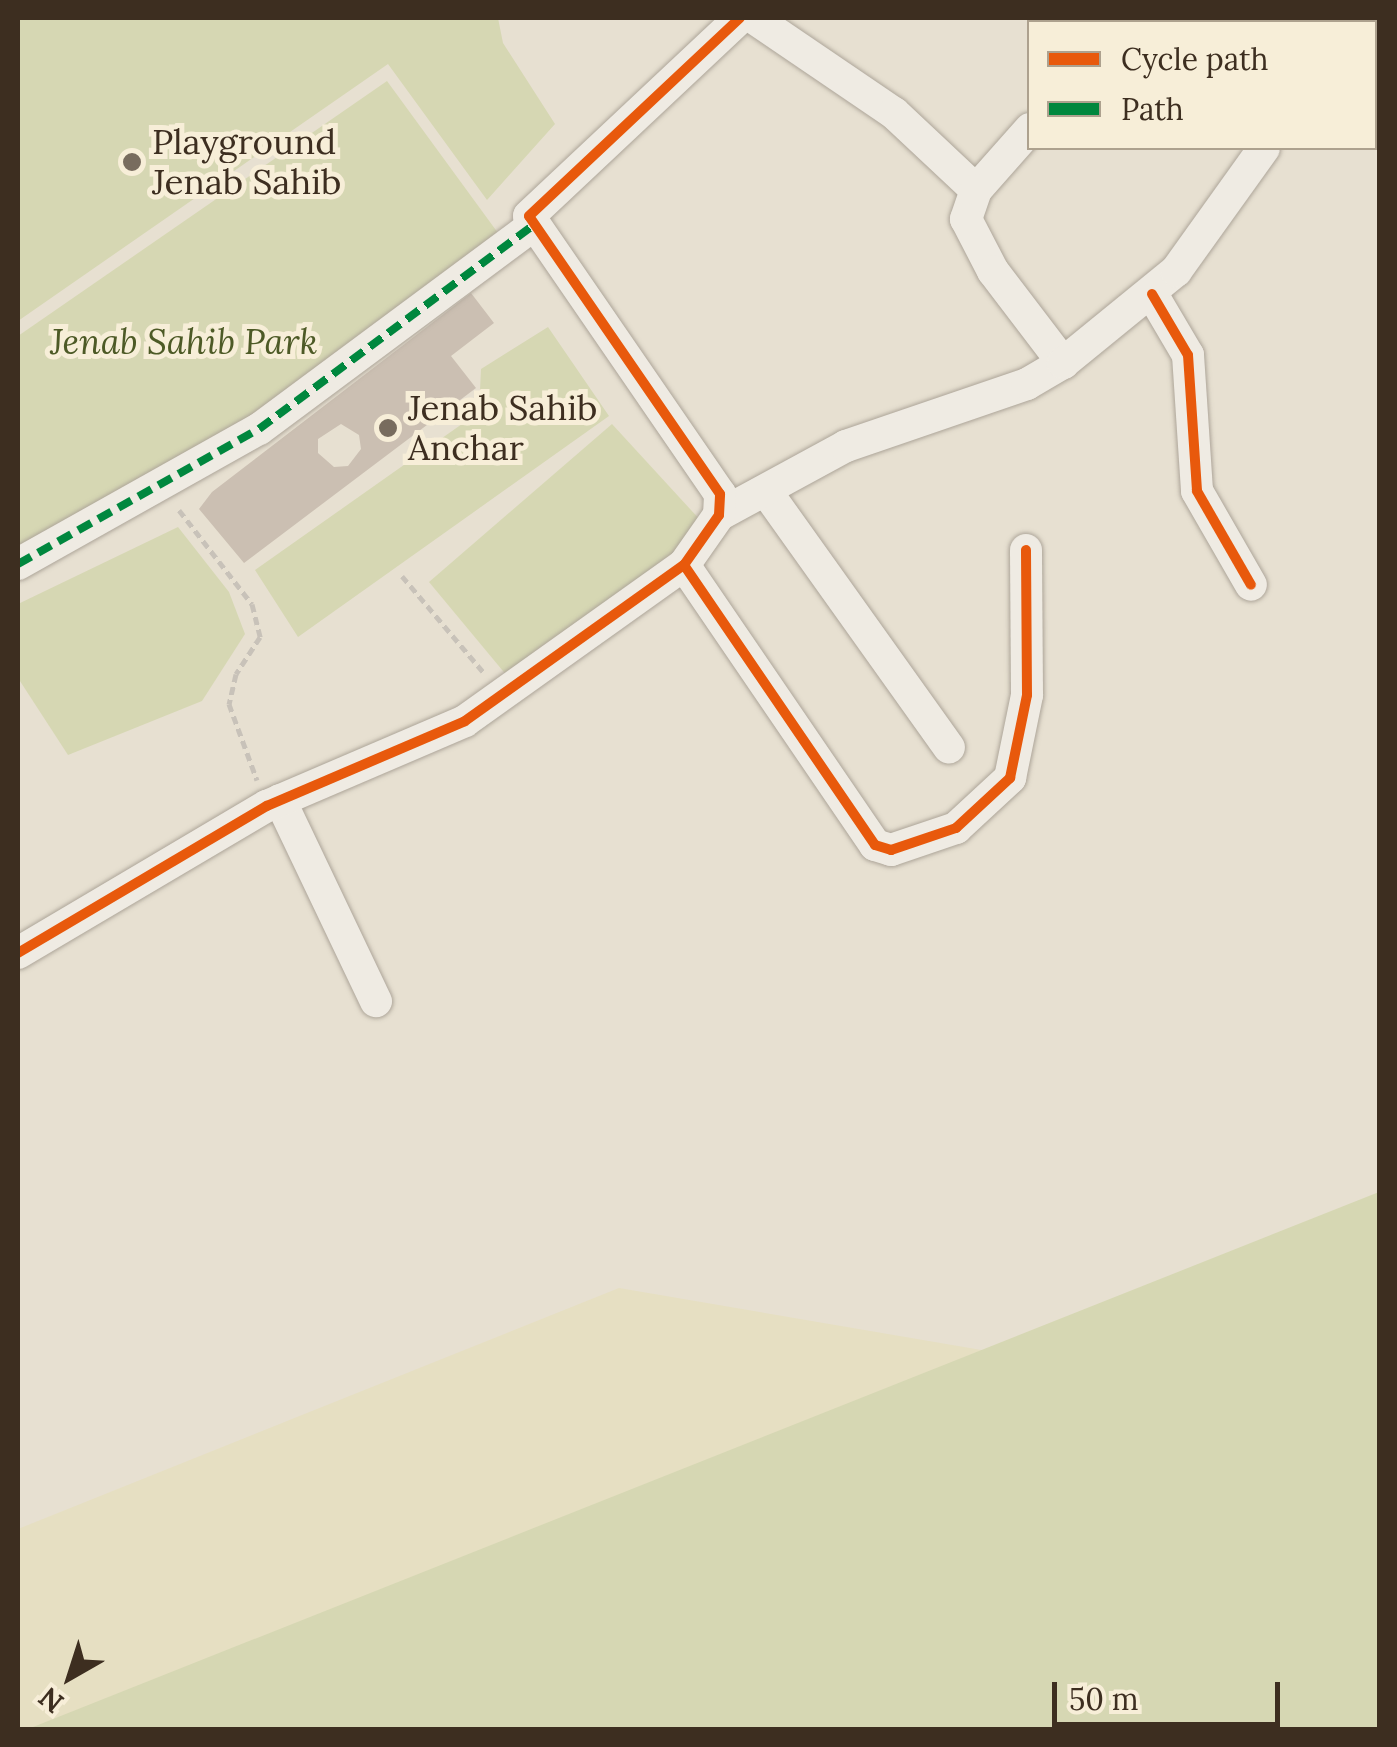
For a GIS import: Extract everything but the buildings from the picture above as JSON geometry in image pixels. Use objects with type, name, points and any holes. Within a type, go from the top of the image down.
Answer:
[{"type":"street","points":[[720,514],[706,466],[532,226],[529,216],[546,192],[700,30],[740,18]]},
{"type":"street","points":[[754,18],[894,113],[976,190]]},
{"type":"street","points":[[1027,132],[976,190],[966,219],[993,271],[1063,363]]},
{"type":"street","points":[[21,944],[274,803],[413,746],[504,698],[684,565],[720,514],[846,446],[1027,384],[1063,363],[1152,294],[1262,150]]},
{"type":"street","points":[[18,564],[259,428],[532,226]]},
{"type":"street","points":[[1152,294],[1188,355],[1197,491],[1251,585]]},
{"type":"street","points":[[766,491],[949,748]]},
{"type":"street","points":[[684,565],[875,845],[890,850],[976,816],[1010,778],[1028,695],[1026,550]]},
{"type":"street","points":[[274,803],[376,1001]]},
{"type":"path","points":[[164,484],[252,604],[260,637],[236,674],[229,704],[274,803]]},
{"type":"path","points":[[402,576],[504,698]]},
{"type":"shaded area","points":[[619,1288],[1222,1391],[1379,1729],[18,1730],[18,1529]]},
{"type":"green space","name":"Playground Jenab Sahib","points":[[18,18],[498,18],[503,43],[555,124],[487,200],[388,64],[18,321]]},
{"type":"green space","name":"Jenab Sahib Park","points":[[387,81],[498,233],[243,423],[18,553],[18,336]]},
{"type":"green space","points":[[548,327],[609,416],[298,637],[255,570],[479,412],[481,369]]},
{"type":"green space","points":[[612,424],[702,522],[691,542],[512,682],[429,582]]},
{"type":"green space","points":[[178,527],[229,592],[245,634],[202,701],[68,755],[18,678],[18,604]]},
{"type":"green space","points":[[1379,1192],[1379,1729],[28,1729]]},
{"type":"marked path","points":[[18,564],[259,429],[532,226]]},
{"type":"cycle path","points":[[18,953],[267,806],[465,721],[684,565],[719,515],[720,494],[529,216],[740,18]]},
{"type":"cycle path","points":[[1152,294],[1188,355],[1197,491],[1251,585]]},
{"type":"cycle path","points":[[684,565],[875,845],[891,850],[956,828],[1010,778],[1027,695],[1026,550]]},
{"type":"place","name":"Playground Jenab Sahib","points":[[132,162]]},
{"type":"place","name":"Jenab Sahib Anchar","points":[[388,428]]}]
